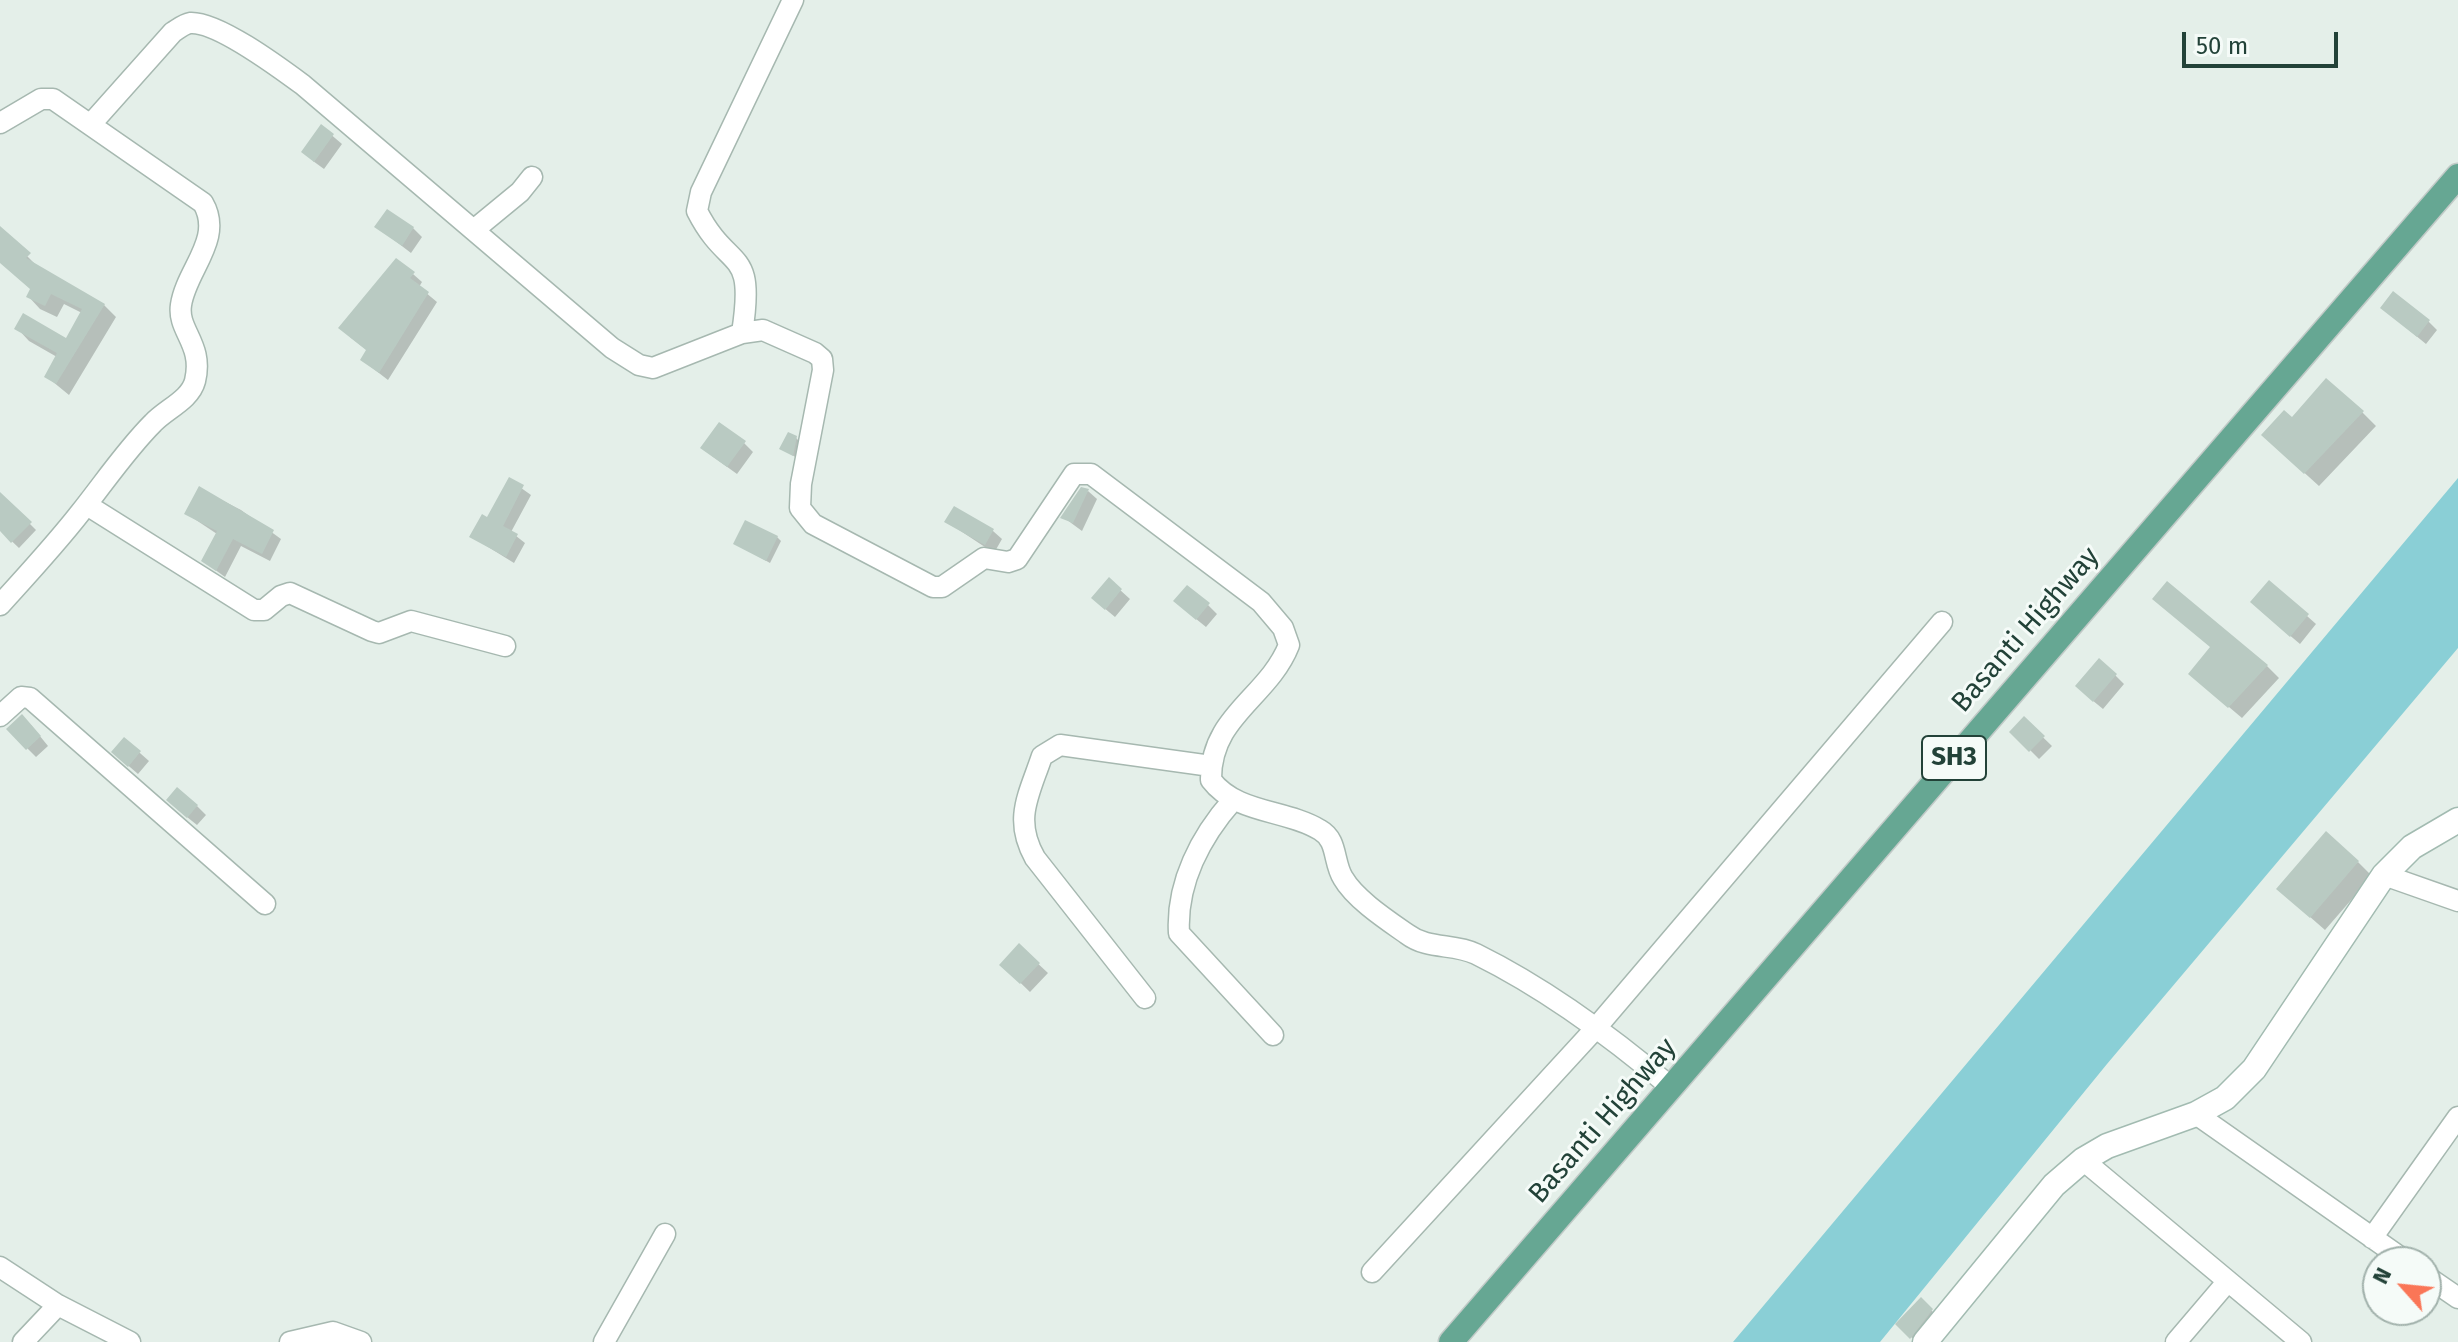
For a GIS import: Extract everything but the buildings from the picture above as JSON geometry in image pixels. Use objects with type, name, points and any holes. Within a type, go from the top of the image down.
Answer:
[{"type":"main road","name":"Basanti Highway","points":[[1451,1342],[2458,176]]},
{"type":"street","points":[[742,333],[747,300],[743,266],[704,226],[697,211],[707,179],[793,0]]},
{"type":"street","points":[[91,124],[173,32],[187,23],[205,25],[303,85],[612,348],[639,365],[653,368],[742,333],[763,330],[815,353],[822,359],[823,370],[799,497],[806,517],[829,533],[924,583],[942,587],[984,558],[1008,562],[1017,559],[1074,474],[1091,474],[1261,602],[1283,628],[1289,645],[1282,664],[1236,712],[1212,757],[1211,780],[1222,795],[1320,830],[1334,847],[1342,877],[1351,888],[1408,936],[1429,945],[1458,947],[1473,953],[1588,1025],[1672,1088]]},
{"type":"street","points":[[0,123],[41,99],[53,99],[203,203],[210,215],[210,234],[181,305],[182,320],[194,342],[198,361],[194,385],[184,399],[150,426],[87,505],[0,605]]},
{"type":"street","points":[[475,229],[520,192],[532,177]]},
{"type":"street","points":[[87,505],[254,610],[264,610],[281,596],[290,593],[379,633],[411,621],[505,646]]},
{"type":"street","points":[[1372,1272],[1942,622]]},
{"type":"street","points":[[0,716],[21,697],[30,698],[265,904]]},
{"type":"street","points":[[1145,998],[1035,858],[1024,839],[1022,824],[1025,806],[1042,756],[1060,745],[1212,757]]},
{"type":"street","points":[[1233,800],[1212,823],[1196,854],[1178,914],[1179,933],[1273,1035]]},
{"type":"street","points":[[1925,1342],[2054,1185],[2083,1160],[2133,1135],[2196,1114],[2225,1098],[2254,1069],[2384,875],[2412,847],[2458,820]]},
{"type":"street","points":[[2384,875],[2450,898],[2458,913]]},
{"type":"street","points":[[2196,1114],[2384,1246]]},
{"type":"street","points":[[2372,1238],[2458,1117]]},
{"type":"street","points":[[2083,1160],[2301,1342]]},
{"type":"street","points":[[604,1342],[665,1234]]},
{"type":"street","points":[[0,1267],[58,1305],[130,1342]]},
{"type":"street","points":[[2176,1342],[2228,1281]]},
{"type":"street","points":[[23,1342],[58,1305]]},
{"type":"street","points":[[290,1342],[333,1332],[361,1342]]},
{"type":"water","points":[[2458,478],[2458,648],[2107,1064],[1880,1342],[1733,1342]]}]
